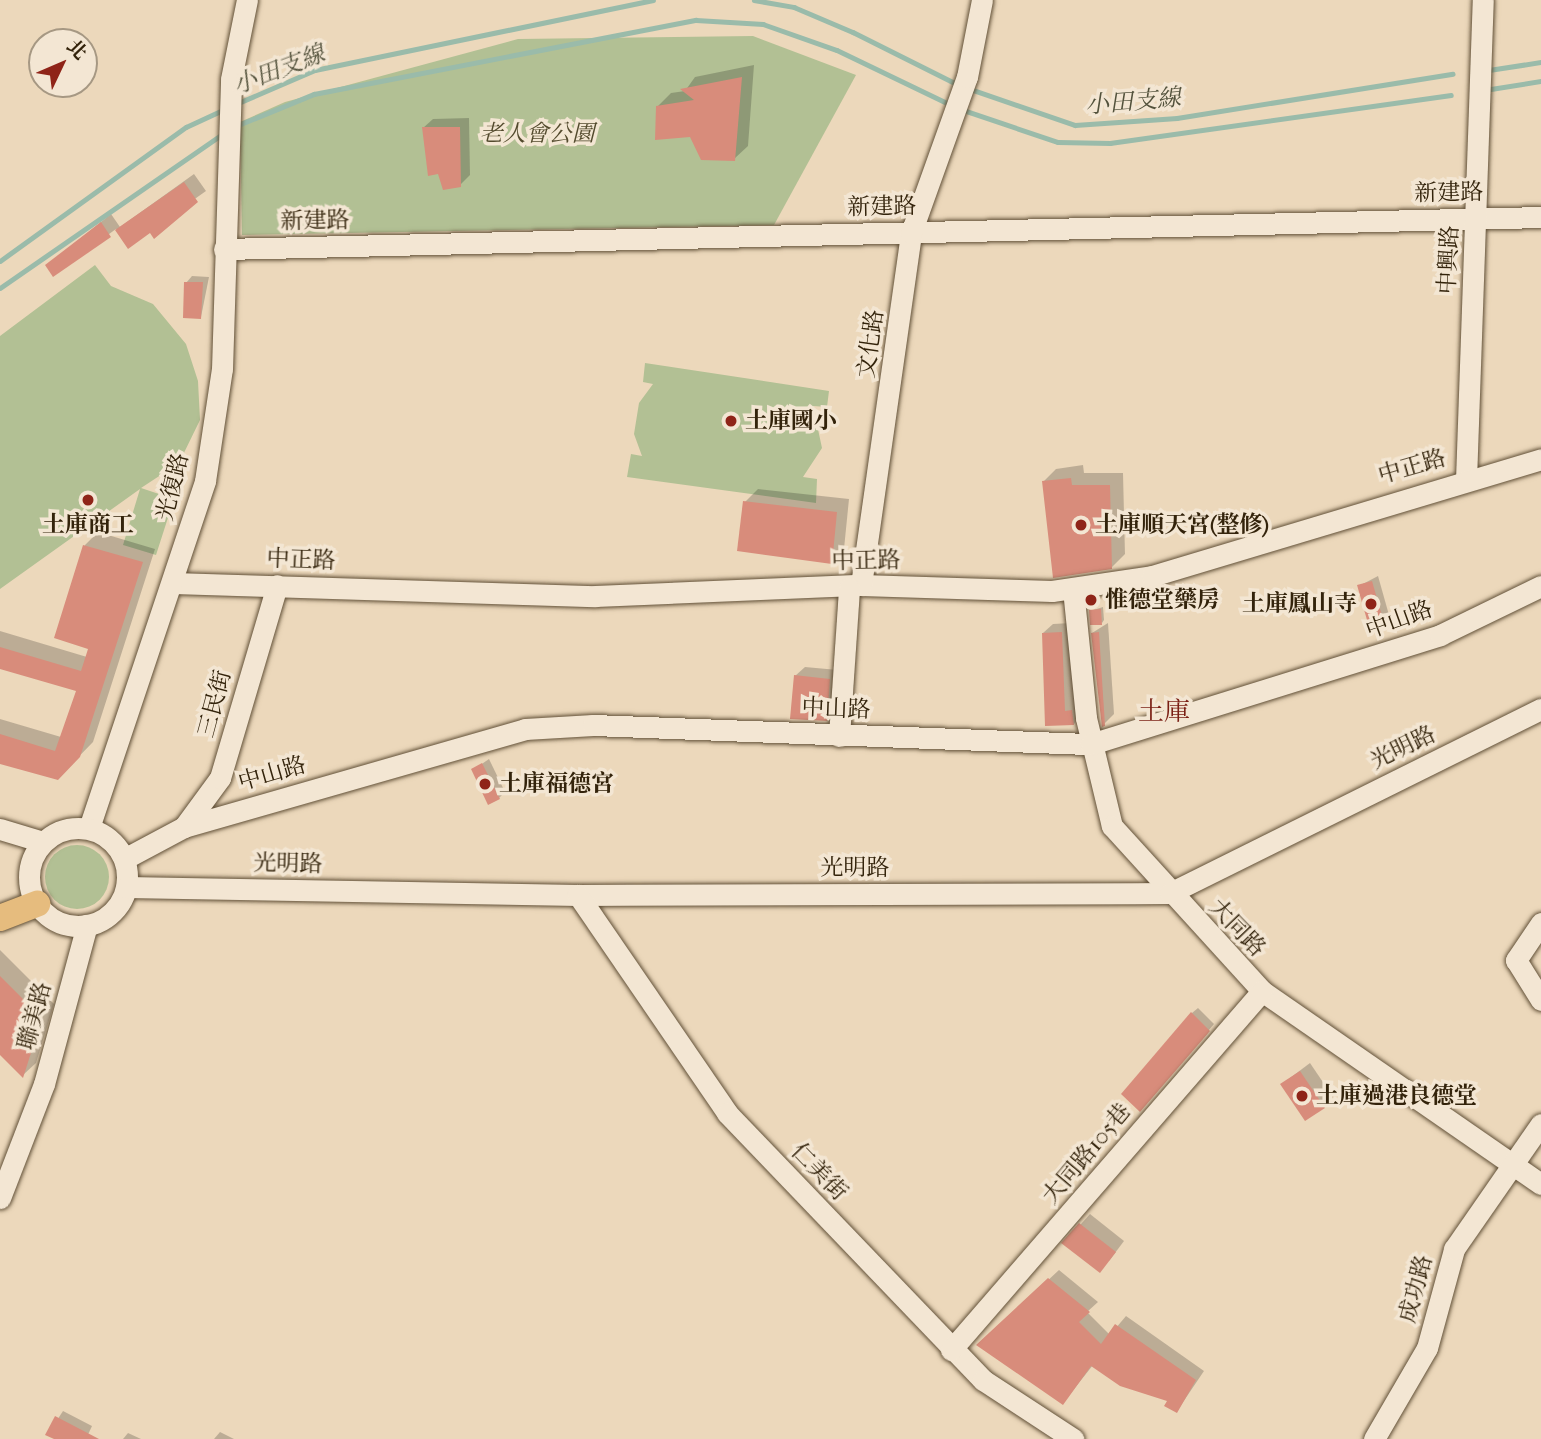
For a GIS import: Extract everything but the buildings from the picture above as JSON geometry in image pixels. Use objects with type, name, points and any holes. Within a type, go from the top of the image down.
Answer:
[{"type":"main road","points":[[0,918],[37,904]]},
{"type":"street","name":"光復路","points":[[89,828],[205,481],[222,369],[231,79],[247,0]]},
{"type":"street","name":"中興路","points":[[1466,480],[1483,0]]},
{"type":"street","name":"文化路","points":[[839,736],[855,586],[911,233],[967,77],[979,1]]},
{"type":"street","name":"新建路","points":[[224,249],[1541,217]]},
{"type":"street","name":"中正路","points":[[173,583],[595,596],[855,586],[1073,589],[1152,576],[1541,459]]},
{"type":"street","name":"三民街","points":[[184,827],[220,778],[277,585]]},
{"type":"street","name":"中山路","points":[[124,859],[184,827],[525,729],[593,725],[1091,744],[1440,635],[1541,586]]},
{"type":"street","name":"大同路","points":[[1073,589],[1091,744],[1112,826],[1170,893],[1262,991],[1514,1168],[1541,1184]]},
{"type":"street","name":"光明路","points":[[126,887],[578,895],[1170,893],[1541,709]]},
{"type":"street","points":[[89,828],[109,840],[124,859],[126,887],[112,912],[87,925],[59,922],[37,904],[29,872],[43,842],[56,832],[89,828]]},
{"type":"street","points":[[0,829],[43,842]]},
{"type":"street","name":"仁美街","points":[[578,895],[727,1113],[951,1350],[983,1380],[1073,1439]]},
{"type":"street","points":[[1541,923],[1516,960],[1541,1000]]},
{"type":"street","name":"聯美路","points":[[0,1198],[44,1084],[87,925]]},
{"type":"street","name":"大同路105巷","points":[[951,1350],[1262,991]]},
{"type":"street","name":"成功路","points":[[1374,1439],[1427,1348],[1454,1249],[1514,1168],[1541,1124]]},
{"type":"green space","name":"老人會公園","points":[[753,36],[856,75],[774,225],[242,235],[240,122],[285,102],[518,39]]},
{"type":"green space","points":[[95,265],[111,286],[153,304],[186,344],[198,381],[200,420],[179,463],[141,488],[174,499],[156,555],[123,545],[140,489],[0,589],[0,336]]},
{"type":"green space","points":[[645,363],[829,391],[827,407],[813,406],[822,448],[803,477],[817,479],[816,503],[627,477],[631,454],[642,456],[634,434],[639,403],[653,384],[643,382]]},
{"type":"green space","points":[[77,845],[89,847],[100,854],[107,865],[107,889],[100,900],[89,907],[77,909],[65,907],[54,900],[47,889],[45,877],[47,865],[54,854],[65,847]]},
{"type":"waterway","name":"小田支線","points":[[236,104],[315,70],[653,0]]},
{"type":"waterway","name":"小田支線","points":[[754,0],[794,7],[853,32],[959,85]]},
{"type":"waterway","points":[[236,126],[314,94],[696,20],[763,24],[837,50],[949,104]]},
{"type":"waterway","name":"小田支線","points":[[1489,70],[1541,62]]},
{"type":"waterway","name":"小田支線","points":[[970,89],[1075,125],[1177,118],[1453,74]]},
{"type":"waterway","points":[[1491,89],[1541,81]]},
{"type":"waterway","points":[[963,110],[1058,142],[1110,143],[1451,95]]},
{"type":"waterway","name":"小田支線","points":[[0,261],[186,127],[225,109]]},
{"type":"waterway","points":[[0,288],[222,134]]},
{"type":"place","name":"土庫國小","points":[[731,421]]},
{"type":"place","name":"土庫商工","points":[[88,500]]},
{"type":"place","name":"土庫順天宮(整修)","points":[[1081,525]]},
{"type":"place","name":"惟德堂藥房","points":[[1091,600]]},
{"type":"place","name":"土庫鳳山寺","points":[[1371,604]]},
{"type":"place","name":"土庫福德宮","points":[[485,784]]},
{"type":"place","name":"土庫過港良德堂","points":[[1302,1096]]},
{"type":"district","name":"土庫","points":[[1164,712]]}]
